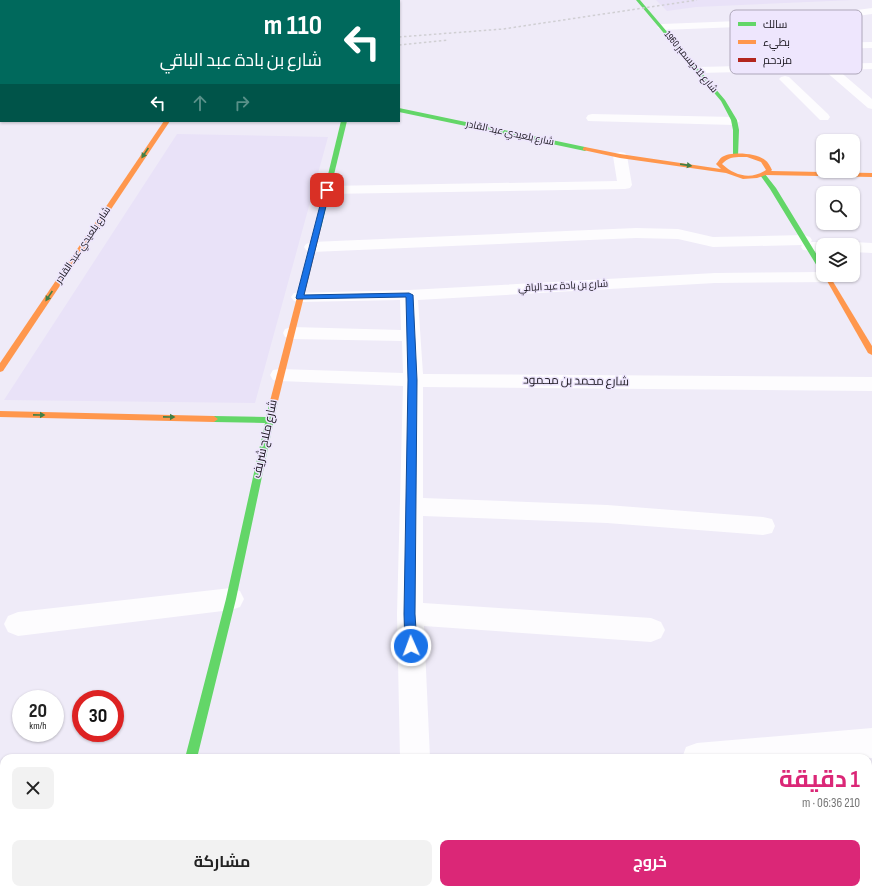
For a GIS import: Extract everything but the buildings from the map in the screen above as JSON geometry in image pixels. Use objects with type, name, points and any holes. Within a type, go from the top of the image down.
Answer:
[{"type":"main road","name":"شارع 11 ديسمبر 1960","points":[[638,0],[723,100],[735,125],[749,145],[764,162]]},
{"type":"main road","name":"شارع بلعيدي عبد القادر","points":[[400,110],[620,156],[728,172],[750,177],[765,174],[816,175]]},
{"type":"main road","name":"شارع بلعيدي عبد القادر","points":[[0,369],[166,122]]},
{"type":"main road","name":"شارع ملاح شريف","points":[[192,754],[231,599],[269,420],[344,122]]},
{"type":"main road","name":"شارع 11 ديسمبر 1960","points":[[733,156],[735,125]]},
{"type":"main road","name":"شارع بلعيدي عبد القادر","points":[[620,156],[690,156]]},
{"type":"main road","points":[[714,156],[749,156],[764,162],[816,171]]},
{"type":"main road","points":[[733,156],[724,158],[719,164],[728,172],[781,201]]},
{"type":"main road","points":[[764,162],[769,170],[765,174],[781,201],[812,244],[816,253]]},
{"type":"main road","points":[[860,175],[872,175]]},
{"type":"main road","points":[[830,282],[872,353]]},
{"type":"main road","points":[[0,414],[269,420]]},
{"type":"street","points":[[862,12],[872,11]]},
{"type":"street","points":[[862,21],[866,24]]},
{"type":"street","points":[[662,27],[730,24]]},
{"type":"street","points":[[862,66],[872,66]]},
{"type":"street","points":[[698,70],[730,72]]},
{"type":"street","points":[[783,74],[824,117]]},
{"type":"street","points":[[707,80],[783,74],[839,78]]},
{"type":"street","points":[[835,74],[872,105]]},
{"type":"street","points":[[592,118],[735,125]]},
{"type":"street","points":[[327,190],[625,185],[620,156]]},
{"type":"street","points":[[312,247],[636,233],[678,234],[713,242],[812,244]]},
{"type":"street","points":[[860,247],[872,248]]},
{"type":"street","name":"شارع بن بادة عبد الباقي","points":[[300,298],[409,295],[715,278],[816,274]]},
{"type":"street","points":[[409,295],[413,380],[410,614],[415,754]]},
{"type":"street","points":[[292,333],[410,336]]},
{"type":"street","name":"شارع محمد بن محمود","points":[[280,375],[413,380],[872,384]]},
{"type":"street","points":[[412,507],[607,514],[763,526]]},
{"type":"street","points":[[18,624],[231,599]]},
{"type":"street","points":[[410,614],[651,630]]},
{"type":"street","points":[[744,754],[872,743]]},
{"type":"shaded area","points":[[656,0],[854,0],[696,7],[667,11]]},
{"type":"shaded area","points":[[177,134],[328,137],[255,403],[4,400]]},
{"type":"railway","points":[[400,37],[503,29],[697,0]]},
{"type":"railway","points":[[400,45],[448,40]]},
{"type":"traffic: fast","points":[[638,0],[723,100],[734,120],[736,130],[736,155]]},
{"type":"traffic: fast","points":[[400,110],[585,149]]},
{"type":"traffic: fast","points":[[318,228],[344,122]]},
{"type":"traffic: fast","points":[[763,175],[773,188],[816,259]]},
{"type":"traffic: fast","points":[[192,754],[231,599],[274,401]]},
{"type":"traffic: fast","points":[[214,419],[269,420]]},
{"type":"traffic: slow","points":[[0,369],[166,122]]},
{"type":"traffic: slow","points":[[585,149],[620,156],[725,171]]},
{"type":"traffic: slow","points":[[730,156],[747,156],[758,158],[763,161],[769,170],[757,177],[750,178],[730,173],[719,164],[724,158],[730,156]]},
{"type":"traffic: slow","points":[[767,173],[872,175]]},
{"type":"traffic: slow","points":[[274,401],[318,228]]},
{"type":"traffic: slow","points":[[830,282],[872,353]]},
{"type":"traffic: slow","points":[[0,414],[214,419]]},
{"type":"route","points":[[327,190],[300,298],[409,295],[413,380],[410,614],[411,646]]}]
